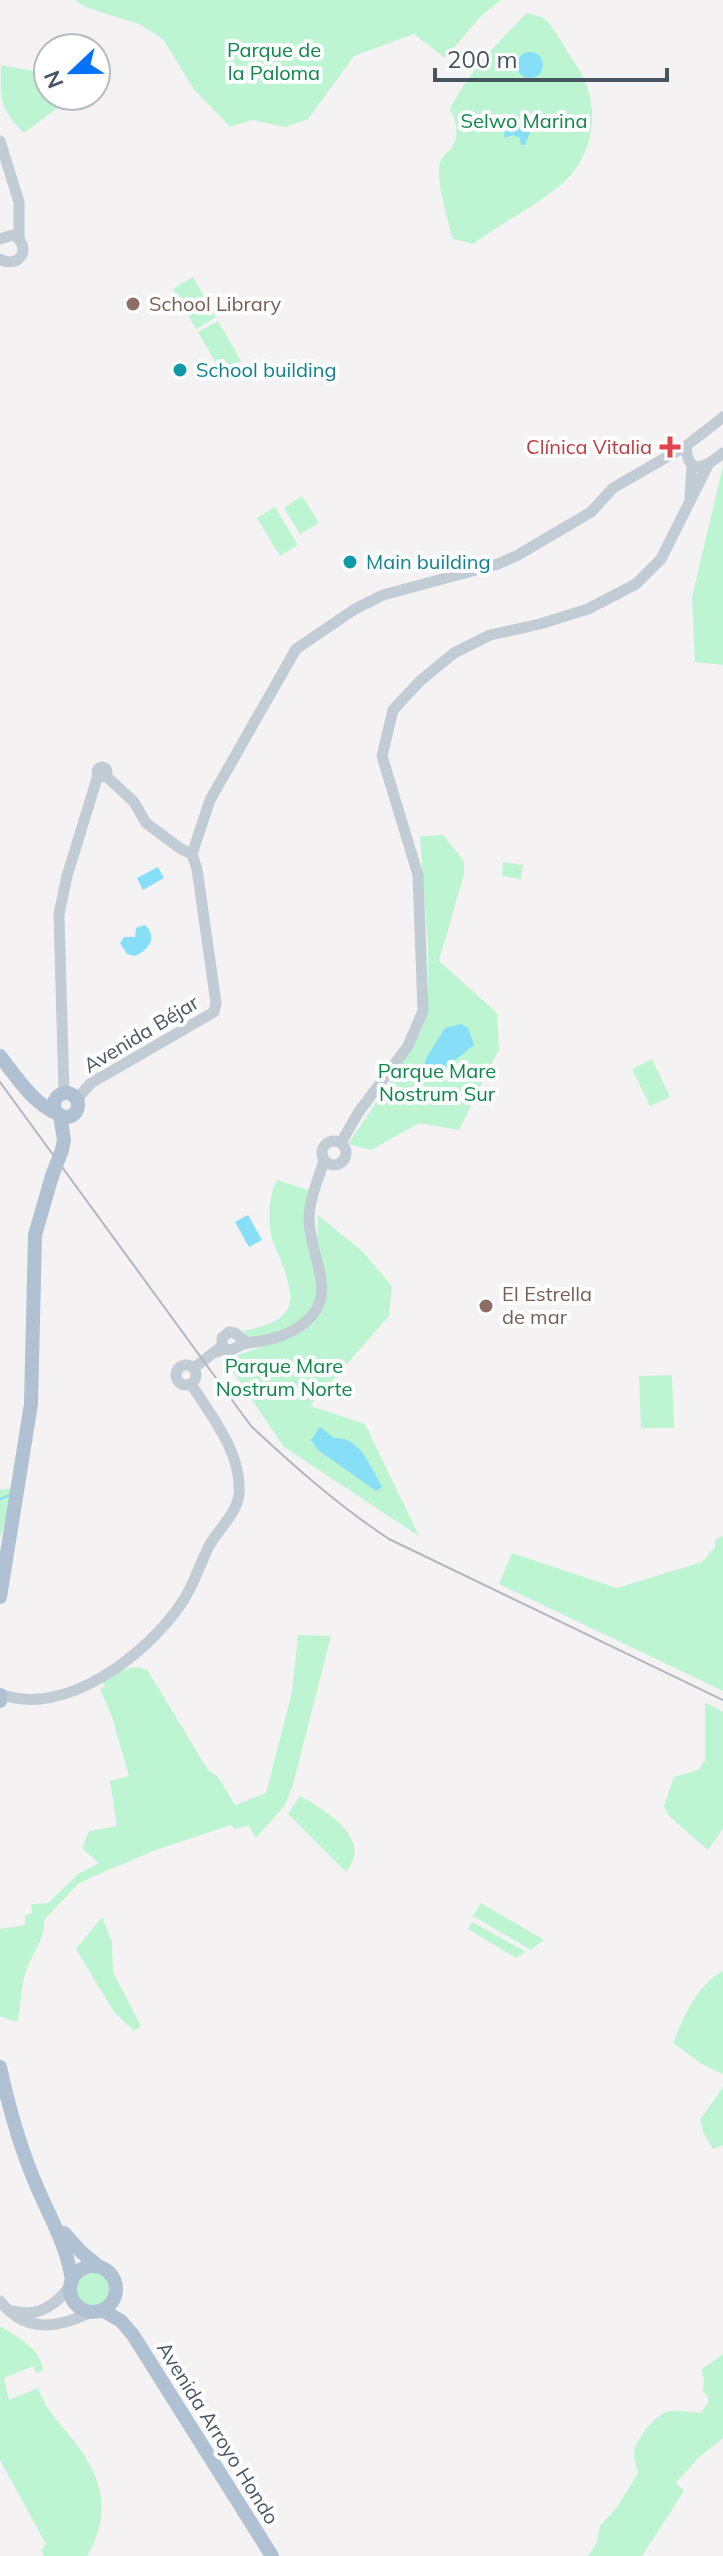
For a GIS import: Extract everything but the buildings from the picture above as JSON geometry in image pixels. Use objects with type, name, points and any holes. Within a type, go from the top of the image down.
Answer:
[{"type":"main road","points":[[0,1056],[49,1111],[65,1105],[63,1143],[35,1235],[31,1404],[0,1597]]},
{"type":"main road","points":[[0,1694],[0,1703]]},
{"type":"main road","points":[[0,2067],[19,2141],[63,2240],[75,2303],[97,2311],[111,2304],[116,2296],[114,2278],[79,2250],[54,2219]]},
{"type":"main road","points":[[71,2283],[80,2269],[98,2266]]},
{"type":"main road","name":"Avenida Arroyo Hondo","points":[[116,2296],[130,2332]]},
{"type":"main road","name":"Avenida Arroyo Hondo","points":[[97,2311],[117,2318],[130,2332],[272,2556]]},
{"type":"street","points":[[0,141],[19,202],[19,223],[9,237],[24,248],[20,258],[10,263],[0,259]]},
{"type":"street","points":[[690,503],[688,457],[723,417]]},
{"type":"street","points":[[339,1142],[408,1046],[423,1011],[418,875],[382,756],[393,710],[420,681],[454,653],[490,635],[588,609],[636,584],[661,559],[708,465],[723,453]]},
{"type":"street","points":[[65,1105],[59,914],[67,876],[101,775],[134,802],[146,823],[192,854],[210,800],[296,649],[355,609],[383,595],[498,564],[518,555],[591,512],[613,488],[668,458],[688,457],[708,465]]},
{"type":"street","name":"Avenida Béjar","points":[[65,1105],[91,1083],[214,1012],[216,1003],[197,869],[192,854]]},
{"type":"street","points":[[194,1368],[221,1348],[226,1333],[232,1332],[242,1342],[269,1341],[306,1323],[318,1307],[323,1286],[309,1222],[311,1201],[324,1161],[324,1146],[331,1141],[339,1142],[346,1150],[344,1161],[334,1166],[324,1161]]},
{"type":"street","points":[[188,1364],[194,1368],[196,1377],[191,1384],[181,1384],[175,1375],[181,1366],[188,1364]]},
{"type":"street","points":[[0,1694],[41,1700],[74,1690],[140,1652],[183,1601],[209,1547],[232,1513],[239,1493],[229,1444],[191,1384]]},
{"type":"street","points":[[0,1703],[18,1699]]},
{"type":"street","points":[[0,2301],[11,2310],[31,2314],[53,2305],[71,2283]]},
{"type":"street","points":[[0,2301],[18,2318],[48,2325],[74,2321],[97,2311]]},
{"type":"green space","name":"Parque de la Paloma","points":[[75,0],[501,0],[482,15],[445,58],[414,34],[354,56],[308,119],[285,127],[252,120],[230,127],[193,88],[163,39],[139,24],[85,7]]},
{"type":"green space","name":"Selwo Marina","points":[[527,13],[549,23],[584,79],[592,110],[589,141],[575,170],[542,199],[473,244],[453,239],[439,178],[441,160],[456,138],[450,109],[475,70]]},
{"type":"green space","points":[[1,65],[32,71],[32,112],[52,112],[24,133],[3,104]]},
{"type":"green space","points":[[193,277],[216,317],[196,329],[173,289]]},
{"type":"green space","points":[[218,321],[241,361],[221,372],[198,332]]},
{"type":"green space","points":[[723,466],[723,665],[695,662],[692,597]]},
{"type":"green space","points":[[302,496],[319,523],[300,534],[284,508]]},
{"type":"green space","points":[[275,507],[298,545],[280,556],[257,518]]},
{"type":"green space","name":"Parque Mare Nostrum Sur","points":[[443,835],[464,861],[464,874],[439,961],[497,1013],[499,1049],[459,1130],[419,1123],[371,1150],[348,1144],[421,1031],[428,1013],[428,947],[420,836]]},
{"type":"green space","points":[[503,862],[523,865],[521,879],[502,876]]},
{"type":"green space","points":[[652,1059],[670,1097],[650,1106],[632,1069]]},
{"type":"green space","points":[[277,1180],[311,1191],[318,1260],[316,1297],[312,1312],[304,1322],[285,1331],[249,1340],[243,1331],[261,1327],[283,1316],[290,1299],[286,1274],[270,1227],[271,1199]]},
{"type":"green space","name":"Parque Mare Nostrum Norte","points":[[318,1215],[363,1252],[392,1286],[389,1316],[310,1406],[365,1424],[419,1536],[284,1447],[225,1360],[295,1334],[313,1323],[321,1308]]},
{"type":"green space","points":[[672,1375],[674,1428],[641,1428],[639,1376]]},
{"type":"green space","points":[[12,1488],[7,1518],[0,1538],[0,1490]]},
{"type":"green space","points":[[723,1536],[723,1691],[499,1584],[512,1553],[617,1588],[702,1562],[715,1547],[715,1540]]},
{"type":"green space","points":[[298,1635],[331,1636],[293,1785],[285,1805],[256,1838],[248,1825],[235,1829],[231,1825],[153,1851],[78,1884],[44,1920],[40,1940],[25,1974],[18,2020],[0,2016],[0,1929],[25,1925],[25,1915],[32,1913],[31,1904],[48,1903],[78,1874],[99,1863],[82,1848],[89,1831],[117,1826],[110,1781],[129,1776],[112,1717],[100,1689],[105,1687],[102,1680],[131,1668],[148,1671],[208,1770],[218,1777],[235,1805],[266,1793],[292,1692]]},
{"type":"green space","points":[[705,1702],[723,1712],[723,1828],[708,1850],[669,1816],[664,1806],[674,1777],[698,1770],[705,1760]]},
{"type":"green space","points":[[300,1796],[333,1817],[350,1837],[354,1848],[353,1860],[346,1872],[288,1814]]},
{"type":"green space","points":[[481,1903],[544,1940],[531,1950],[473,1916]]},
{"type":"green space","points":[[102,1917],[112,1942],[113,1972],[141,2026],[134,2031],[114,2012],[76,1949]]},
{"type":"green space","points":[[472,1922],[526,1952],[516,1958],[468,1929]]},
{"type":"green space","points":[[723,1971],[723,2074],[702,2064],[673,2043],[698,1993]]},
{"type":"green space","points":[[723,2087],[723,2145],[713,2149],[700,2120]]},
{"type":"green space","points":[[93,2272],[105,2277],[110,2289],[105,2301],[93,2306],[81,2301],[76,2289],[81,2277]]},
{"type":"green space","points":[[0,2326],[33,2349],[43,2370],[36,2373],[33,2366],[4,2378],[9,2400],[38,2388],[49,2409],[83,2454],[97,2482],[101,2496],[100,2525],[87,2556],[44,2556],[41,2550],[46,2544],[0,2460]]},
{"type":"green space","points":[[723,2354],[723,2438],[699,2457],[676,2483],[684,2491],[642,2556],[588,2556],[597,2542],[600,2526],[618,2506],[638,2473],[634,2454],[640,2437],[654,2420],[669,2411],[701,2413],[708,2403],[708,2397],[703,2391],[701,2370]]},
{"type":"water","points":[[530,52],[539,56],[543,65],[539,74],[530,78],[521,74],[517,65],[521,56]]},
{"type":"water","points":[[517,116],[532,127],[525,145],[521,145],[520,138],[513,135],[505,138],[504,133]]},
{"type":"water","points":[[158,867],[164,878],[143,890],[137,878]]},
{"type":"water","points":[[145,925],[151,934],[148,947],[135,956],[127,954],[120,943],[124,937],[135,937],[136,928]]},
{"type":"water","points":[[461,1024],[468,1028],[474,1045],[454,1061],[443,1076],[425,1076],[425,1060],[445,1028]]},
{"type":"water","points":[[248,1215],[262,1240],[249,1247],[235,1222]]},
{"type":"water","points":[[320,1427],[334,1438],[351,1442],[358,1448],[382,1487],[376,1491],[318,1450],[311,1440]]},
{"type":"waterway","points":[[0,1499],[10,1495]]},
{"type":"railway","points":[[0,1082],[251,1426],[301,1471],[389,1539],[723,1700]]},
{"type":"place","name":"School Library","points":[[133,304]]},
{"type":"place","name":"School building","points":[[180,370]]},
{"type":"place","name":"Clínica Vitalia","points":[[670,447]]},
{"type":"place","name":"Main building","points":[[350,562]]},
{"type":"place","name":"EI Estrella de mar","points":[[486,1306]]}]
